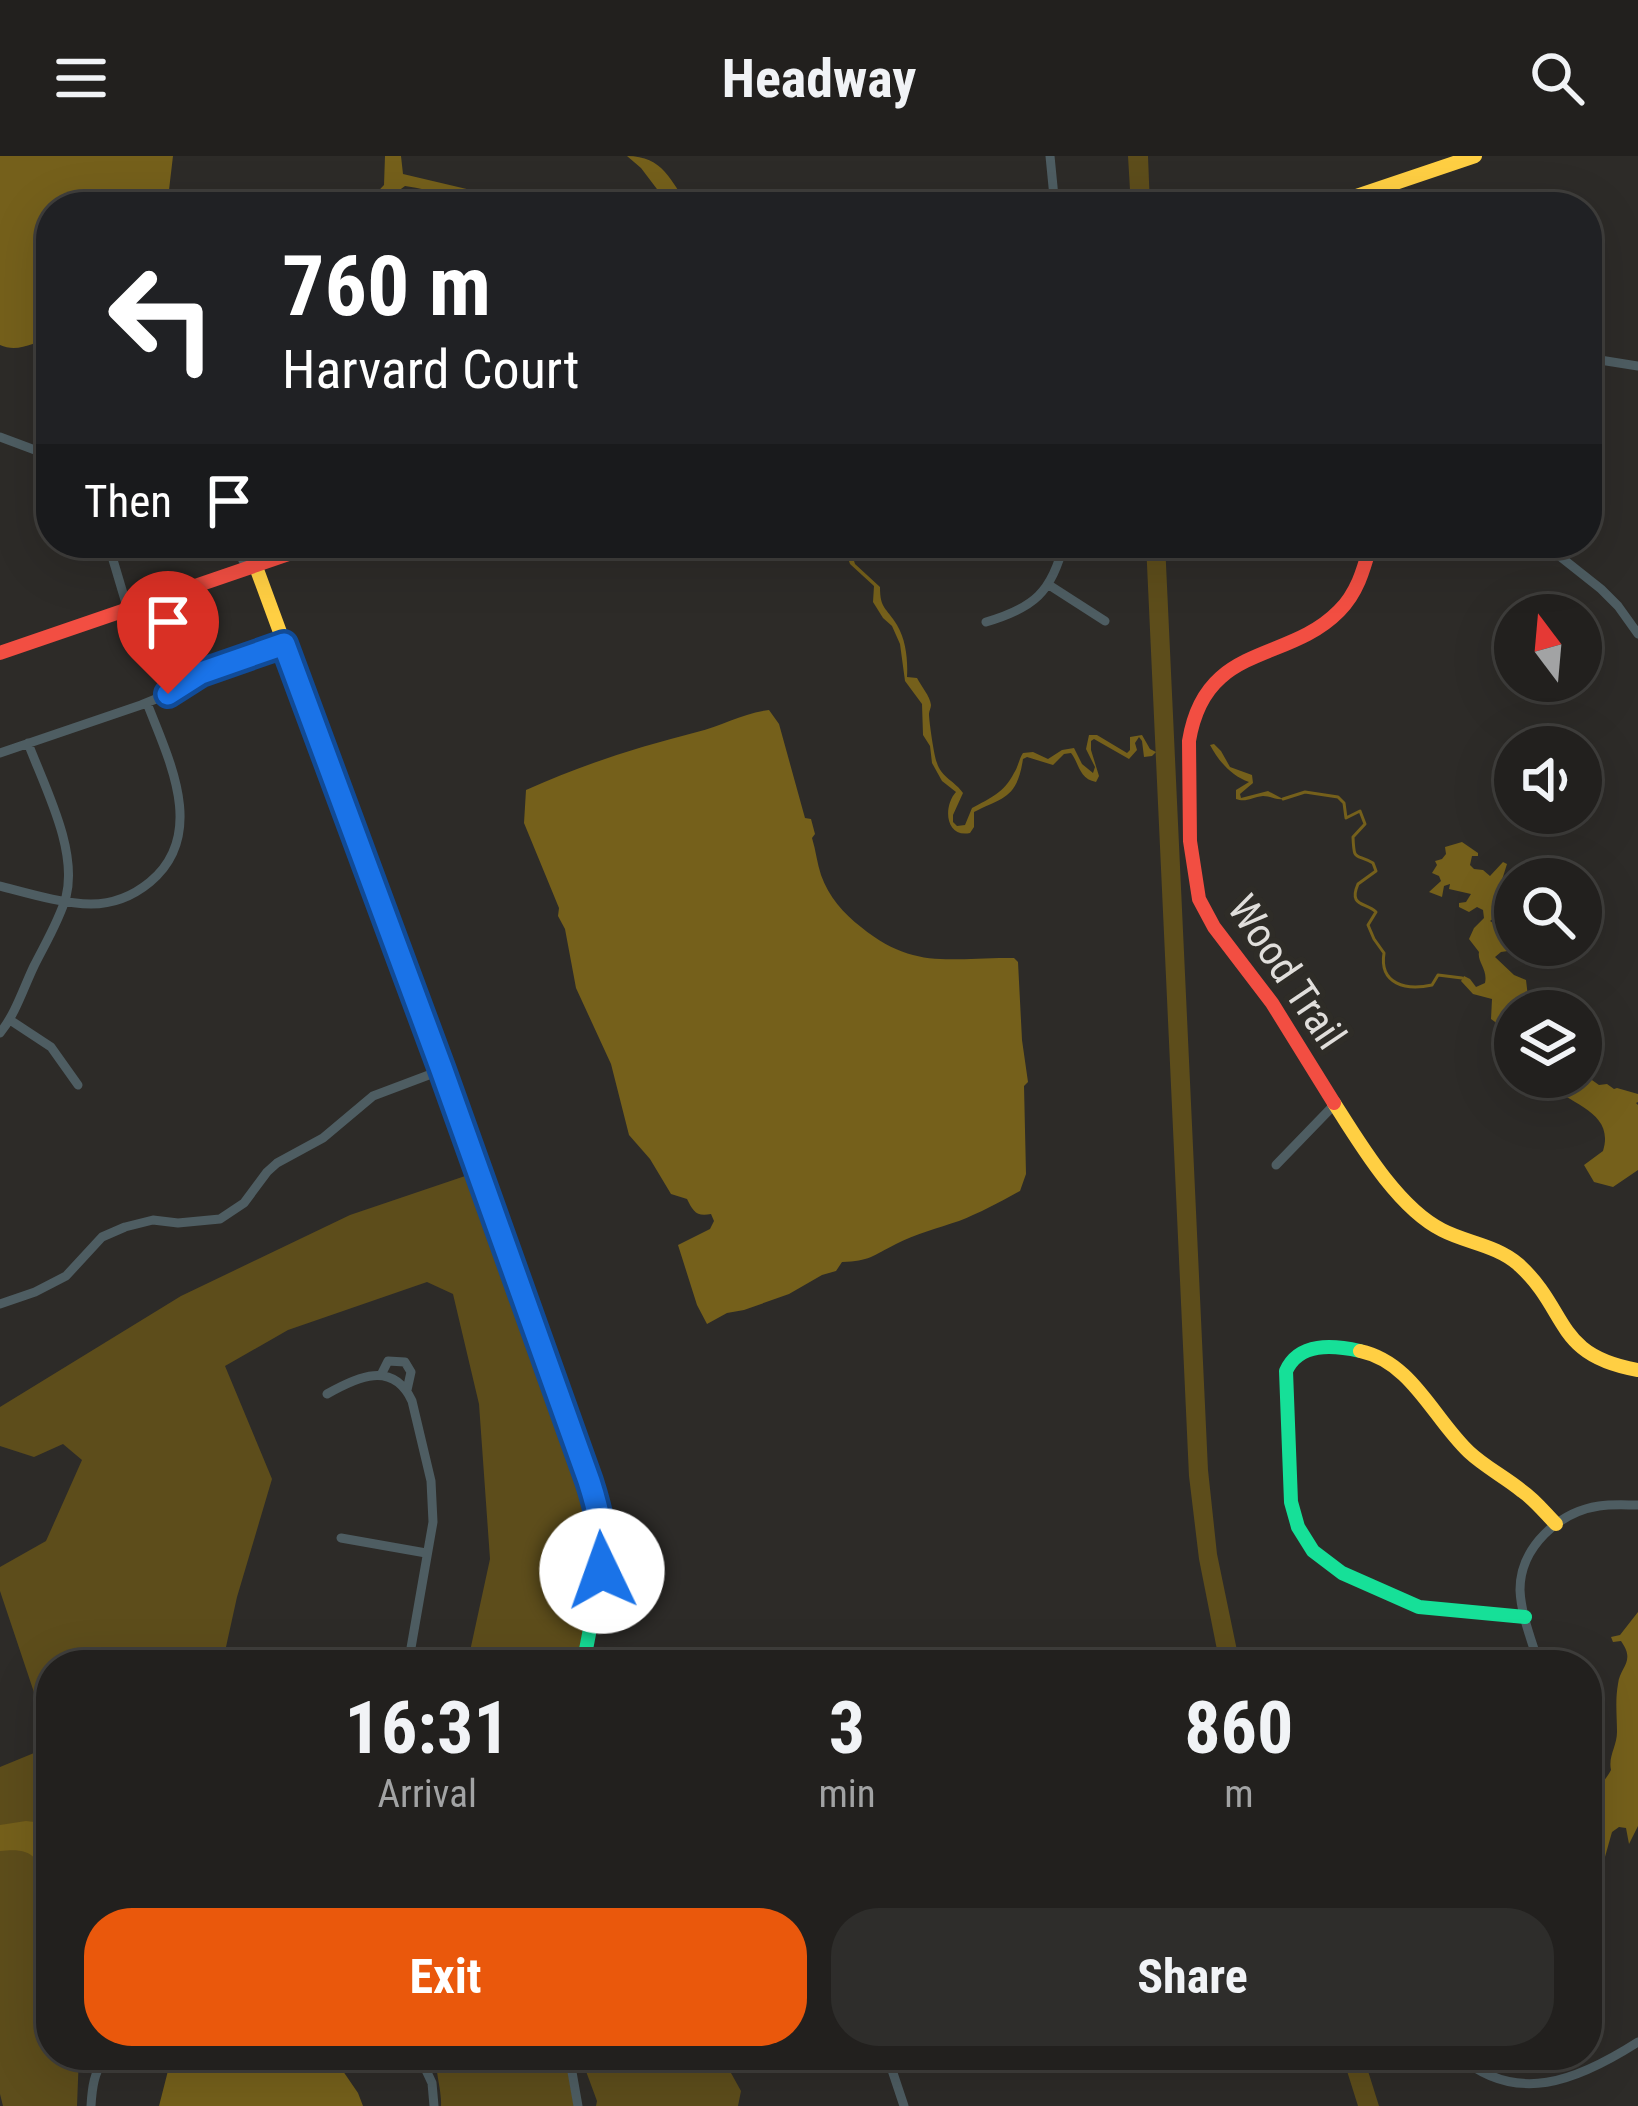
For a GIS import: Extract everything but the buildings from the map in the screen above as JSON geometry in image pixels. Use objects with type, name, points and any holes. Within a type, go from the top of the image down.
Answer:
[{"type":"street","points":[[1050,156],[1054,192]]},
{"type":"street","points":[[1368,192],[1474,156]]},
{"type":"street","points":[[1602,360],[1638,366]]},
{"type":"street","points":[[0,437],[36,450]]},
{"type":"street","points":[[112,558],[128,610]]},
{"type":"street","points":[[244,558],[284,644],[600,1514],[602,1571],[586,1650]]},
{"type":"street","points":[[0,653],[279,558]]},
{"type":"street","points":[[986,622],[1017,613],[1048,585],[1061,558]]},
{"type":"street","name":"Wood Trail","points":[[1369,558],[1346,607],[1310,634],[1242,659],[1202,699],[1190,728],[1186,765],[1198,897],[1389,1181],[1420,1215],[1448,1234],[1496,1249],[1516,1262],[1576,1345],[1610,1366],[1638,1370]]},
{"type":"street","points":[[1563,558],[1618,606],[1638,634]]},
{"type":"street","points":[[1048,585],[1106,622]]},
{"type":"street","points":[[0,753],[147,703],[201,673],[284,644]]},
{"type":"street","points":[[0,886],[87,904],[114,902],[157,877],[173,853],[182,819],[179,791],[147,703]]},
{"type":"street","points":[[0,1034],[65,900],[69,870],[28,743]]},
{"type":"street","points":[[10,1020],[51,1047],[78,1084]]},
{"type":"street","points":[[0,1304],[66,1276],[102,1237],[125,1227],[153,1220],[220,1220],[244,1203],[277,1163],[323,1138],[373,1096],[442,1070]]},
{"type":"street","points":[[1276,1165],[1336,1104]]},
{"type":"street","points":[[1525,1618],[1419,1607],[1342,1574],[1313,1551],[1298,1527],[1291,1502],[1289,1361],[1308,1348],[1339,1346],[1367,1350],[1392,1362],[1414,1382],[1466,1450],[1529,1496],[1556,1524]]},
{"type":"street","points":[[381,1375],[388,1361],[405,1362],[411,1372],[407,1390],[431,1481],[433,1522],[410,1650]]},
{"type":"street","points":[[327,1394],[344,1384],[381,1375],[407,1390]]},
{"type":"street","points":[[1535,1650],[1520,1589],[1523,1570],[1538,1541],[1570,1515],[1600,1506],[1638,1505]]},
{"type":"street","points":[[341,1538],[426,1553]]},
{"type":"street","points":[[1602,2066],[1638,2042]]},
{"type":"street","points":[[91,2106],[97,2070]]},
{"type":"street","points":[[426,2070],[434,2106]]},
{"type":"street","points":[[572,2070],[578,2106]]},
{"type":"street","points":[[892,2070],[904,2106]]},
{"type":"street","points":[[1470,2070],[1506,2092],[1547,2094],[1595,2070]]},
{"type":"shaded area","points":[[0,156],[173,156],[169,192],[36,192],[36,342],[19,348],[0,345]]},
{"type":"shaded area","points":[[385,156],[401,156],[403,174],[479,192],[432,192],[405,186],[398,192],[377,192],[384,185]]},
{"type":"shaded area","points":[[627,156],[649,160],[679,192],[659,192]]},
{"type":"shaded area","points":[[1128,156],[1148,156],[1149,192],[1130,192]]},
{"type":"shaded area","points":[[848,558],[853,558],[880,587],[882,604],[902,637],[907,677],[917,678],[929,698],[937,763],[963,793],[953,815],[957,826],[965,825],[972,808],[1006,786],[1023,753],[1048,759],[1074,748],[1093,773],[1086,749],[1089,735],[1127,753],[1130,737],[1142,735],[1156,752],[1144,757],[1139,737],[1129,759],[1094,739],[1096,782],[1083,774],[1071,753],[1053,765],[1027,757],[1013,789],[974,812],[970,833],[955,831],[948,812],[956,792],[942,781],[932,763],[923,735],[922,704],[905,681],[900,644],[873,602],[874,586]]},
{"type":"shaded area","points":[[1147,558],[1166,558],[1208,1470],[1217,1554],[1237,1650],[1217,1650],[1189,1476]]},
{"type":"shaded area","points":[[769,710],[779,724],[805,818],[811,819],[821,875],[848,916],[880,941],[916,956],[1014,958],[1018,962],[1028,1082],[1024,1086],[1026,1174],[1020,1191],[982,1211],[870,1257],[842,1262],[836,1271],[789,1294],[707,1324],[678,1245],[710,1229],[714,1221],[711,1214],[698,1214],[687,1199],[671,1194],[629,1135],[611,1064],[576,988],[559,908],[524,823],[526,790],[610,757]]},
{"type":"shaded area","points":[[1214,744],[1230,767],[1252,775],[1253,783],[1241,798],[1268,791],[1283,799],[1236,799],[1236,790],[1249,782],[1222,763],[1210,745]]},
{"type":"shaded area","points":[[1462,842],[1478,853],[1472,856],[1474,869],[1490,876],[1494,872],[1494,918],[1490,921],[1494,923],[1494,966],[1504,966],[1526,980],[1527,990],[1494,990],[1494,1021],[1492,999],[1473,994],[1461,981],[1464,976],[1476,987],[1485,983],[1479,952],[1469,939],[1484,918],[1483,910],[1477,907],[1469,912],[1459,907],[1471,894],[1449,889],[1450,884],[1444,886],[1442,897],[1429,892],[1441,881],[1432,873],[1435,861],[1446,854],[1445,847]]},
{"type":"shaded area","points":[[1607,1084],[1638,1094],[1638,1170],[1613,1187],[1594,1182],[1584,1165],[1603,1151],[1605,1138],[1603,1127],[1568,1098],[1602,1098],[1602,1085]]},
{"type":"shaded area","points":[[474,1173],[597,1519],[599,1551],[582,1650],[470,1650],[490,1559],[479,1404],[453,1294],[427,1282],[288,1330],[225,1366],[272,1479],[225,1650],[36,1650],[36,1698],[0,1591],[0,1567],[46,1541],[82,1460],[63,1444],[34,1457],[0,1446],[0,1407],[181,1296],[350,1215]]},
{"type":"shaded area","points":[[1638,1612],[1638,1826],[1629,1844],[1626,1828],[1612,1832],[1602,1867],[1602,1784],[1611,1770],[1617,1690],[1627,1659],[1621,1641],[1613,1642],[1611,1637],[1620,1635]]},
{"type":"shaded area","points":[[36,1752],[36,2070],[78,2070],[77,2106],[3,2106],[0,2094],[0,1767]]},
{"type":"shaded area","points":[[36,1822],[36,1860],[20,1851],[0,1851],[0,1825]]},
{"type":"shaded area","points":[[168,2070],[342,2070],[363,2106],[159,2106]]},
{"type":"shaded area","points":[[436,2070],[568,2070],[574,2106],[441,2106]]},
{"type":"shaded area","points":[[586,2070],[729,2070],[741,2091],[738,2106],[596,2106]]},
{"type":"shaded area","points":[[1347,2070],[1368,2070],[1379,2106],[1358,2106]]},
{"type":"waterway","points":[[1283,799],[1305,792],[1338,797],[1346,818],[1360,811],[1365,824],[1353,837],[1354,850],[1373,863],[1376,871],[1358,884],[1355,897],[1376,912],[1368,925],[1384,953],[1390,978],[1413,987],[1432,985],[1438,975],[1462,978]]},
{"type":"traffic: fast","points":[[433,1048],[600,1515],[601,1572],[586,1650]]},
{"type":"traffic: fast","points":[[1360,1351],[1308,1350],[1286,1371],[1291,1502],[1298,1527],[1313,1551],[1342,1573],[1419,1607],[1525,1617]]},
{"type":"traffic: slow","points":[[1368,192],[1475,156]]},
{"type":"traffic: slow","points":[[256,567],[433,1048]]},
{"type":"traffic: slow","points":[[1334,1103],[1381,1174],[1410,1207],[1442,1230],[1518,1264],[1576,1342],[1591,1354],[1638,1370]]},
{"type":"traffic: slow","points":[[1360,1351],[1378,1357],[1408,1379],[1469,1452],[1527,1495],[1556,1524]]},
{"type":"traffic: jam","points":[[0,653],[277,558]]},
{"type":"traffic: jam","points":[[1334,1103],[1199,899],[1190,841],[1189,741],[1198,709],[1212,686],[1230,670],[1296,640],[1339,611],[1356,588],[1367,558]]},
{"type":"route","points":[[168,694],[191,677],[284,644],[589,1481],[600,1514],[602,1571]]}]
